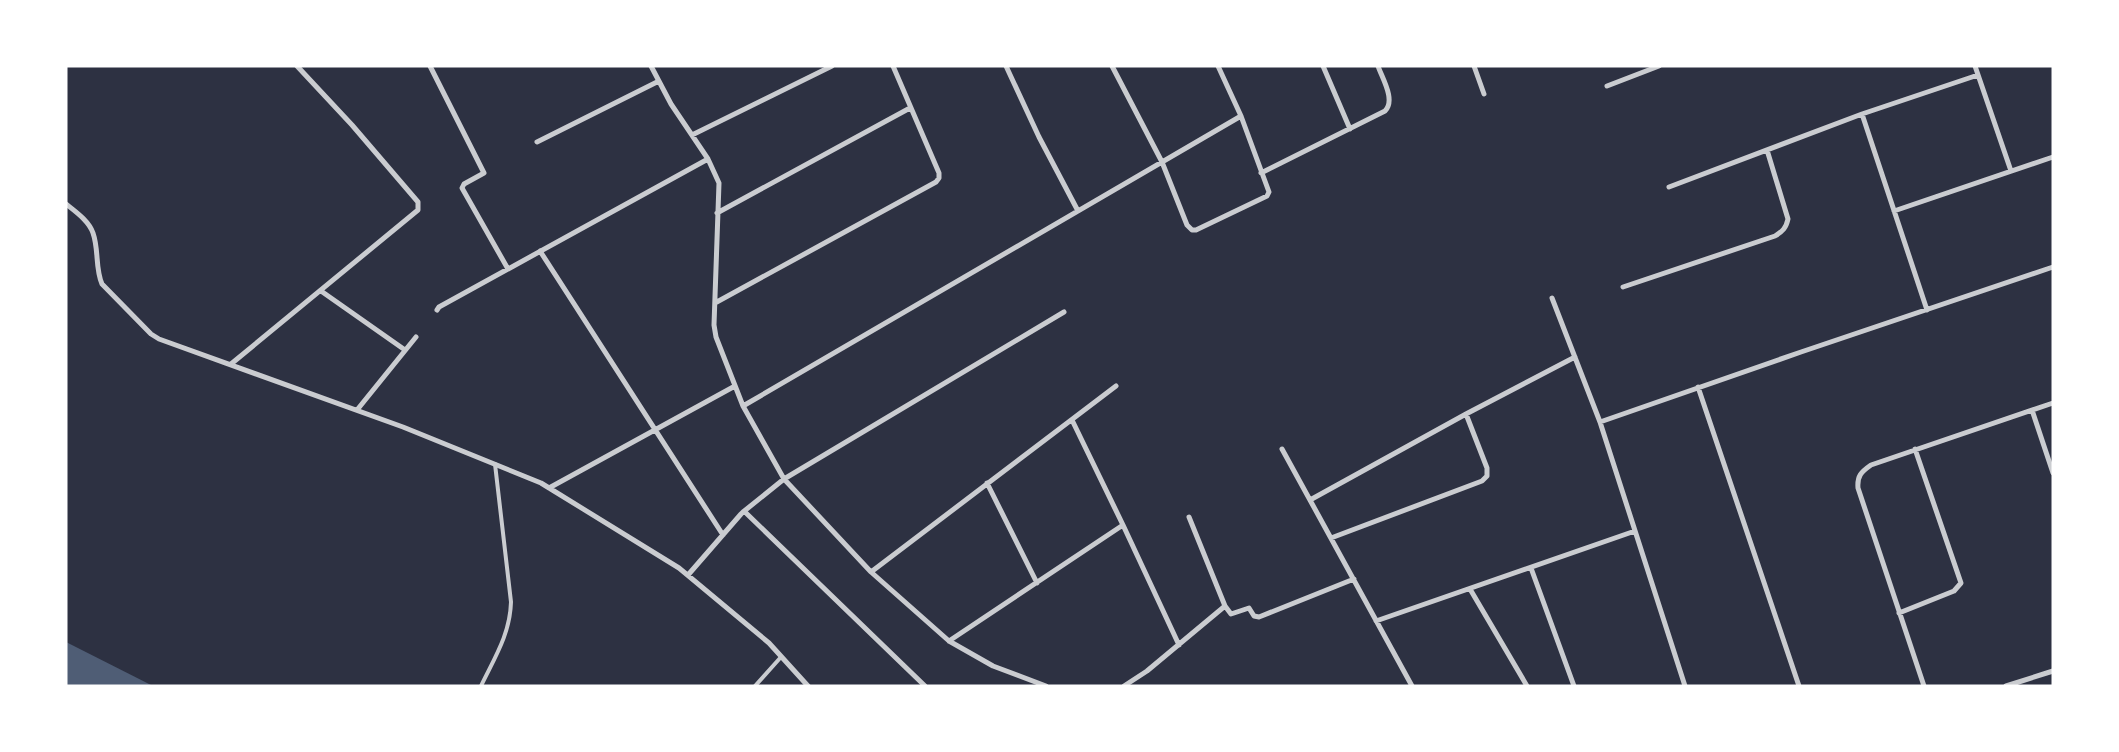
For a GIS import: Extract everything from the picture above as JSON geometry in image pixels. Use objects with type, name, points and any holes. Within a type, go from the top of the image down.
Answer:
[{"type":"street","points":[[231,364],[418,210],[419,206],[418,202],[352,125],[297,66]]},
{"type":"street","points":[[430,66],[484,173],[464,184],[462,188],[508,269]]},
{"type":"street","points":[[651,66],[671,104],[708,159],[719,183],[716,213],[716,337],[743,406],[784,479],[871,572],[949,641],[993,666],[1046,686]]},
{"type":"street","points":[[692,135],[832,66]]},
{"type":"street","points":[[715,303],[936,182],[940,178],[893,66]]},
{"type":"street","points":[[1006,66],[1039,137],[1078,211]]},
{"type":"street","points":[[1112,66],[1162,162],[1187,225],[1192,230],[1196,230],[1266,196],[1269,192],[1241,116],[1218,66]]},
{"type":"street","points":[[1323,66],[1350,129]]},
{"type":"street","points":[[1261,172],[1385,110],[1390,104],[1378,66]]},
{"type":"street","points":[[1474,66],[1484,94]]},
{"type":"street","points":[[1607,86],[1660,66]]},
{"type":"street","points":[[1976,66],[2011,171]]},
{"type":"street","points":[[1669,188],[1862,114],[1978,75]]},
{"type":"street","points":[[537,142],[659,81]]},
{"type":"street","points":[[716,213],[910,108]]},
{"type":"street","points":[[1862,114],[1927,310]]},
{"type":"street","points":[[743,406],[1241,116]]},
{"type":"street","points":[[1623,286],[1775,236],[1782,232],[1786,227],[1788,219],[1767,150]]},
{"type":"street","points":[[1894,211],[2053,157]]},
{"type":"street","points":[[437,310],[708,159]]},
{"type":"street","points":[[66,204],[86,222],[93,233],[102,284],[151,334],[159,339],[357,410],[495,464],[549,488],[688,575],[769,644],[808,686]]},
{"type":"street","points":[[540,251],[723,535]]},
{"type":"street","points":[[1600,422],[2053,267]]},
{"type":"street","points":[[321,291],[406,350]]},
{"type":"street","points":[[1552,298],[1600,422],[1685,686]]},
{"type":"street","points":[[688,575],[743,512],[784,479],[1064,312]]},
{"type":"street","points":[[357,410],[416,337]]},
{"type":"street","points":[[1310,500],[1575,356]]},
{"type":"street","points":[[549,488],[655,428],[735,386]]},
{"type":"street","points":[[871,572],[1116,386]]},
{"type":"street","points":[[1698,387],[1798,686]]},
{"type":"street","points":[[1924,686],[1858,488],[1857,480],[1860,474],[1870,465],[2053,403]]},
{"type":"street","points":[[2032,410],[2053,473]]},
{"type":"street","points":[[1331,538],[1482,481],[1487,476],[1486,468],[1466,414]]},
{"type":"street","points":[[1072,420],[1179,645]]},
{"type":"street","points":[[1282,449],[1412,686]]},
{"type":"street","points":[[1899,613],[1954,591],[1961,584],[1915,449]]},
{"type":"street","points":[[987,483],[1037,582]]},
{"type":"street","points":[[743,512],[925,686]]},
{"type":"street","points":[[1189,517],[1225,606],[1231,614],[1249,608],[1254,616],[1259,617],[1354,579]]},
{"type":"street","points":[[949,641],[1123,525]]},
{"type":"street","points":[[1376,621],[1635,531]]},
{"type":"street","points":[[1531,568],[1574,686]]},
{"type":"street","points":[[1470,589],[1527,686]]},
{"type":"street","points":[[1124,686],[1179,645],[1225,606]]},
{"type":"street","points":[[2006,686],[2053,671]]},
{"type":"lane","points":[[481,686],[505,636],[510,620],[511,602],[501,533],[495,464]]},
{"type":"lane","points":[[755,686],[781,657]]},
{"type":"water","points":[[66,642],[153,686],[66,686]]}]
